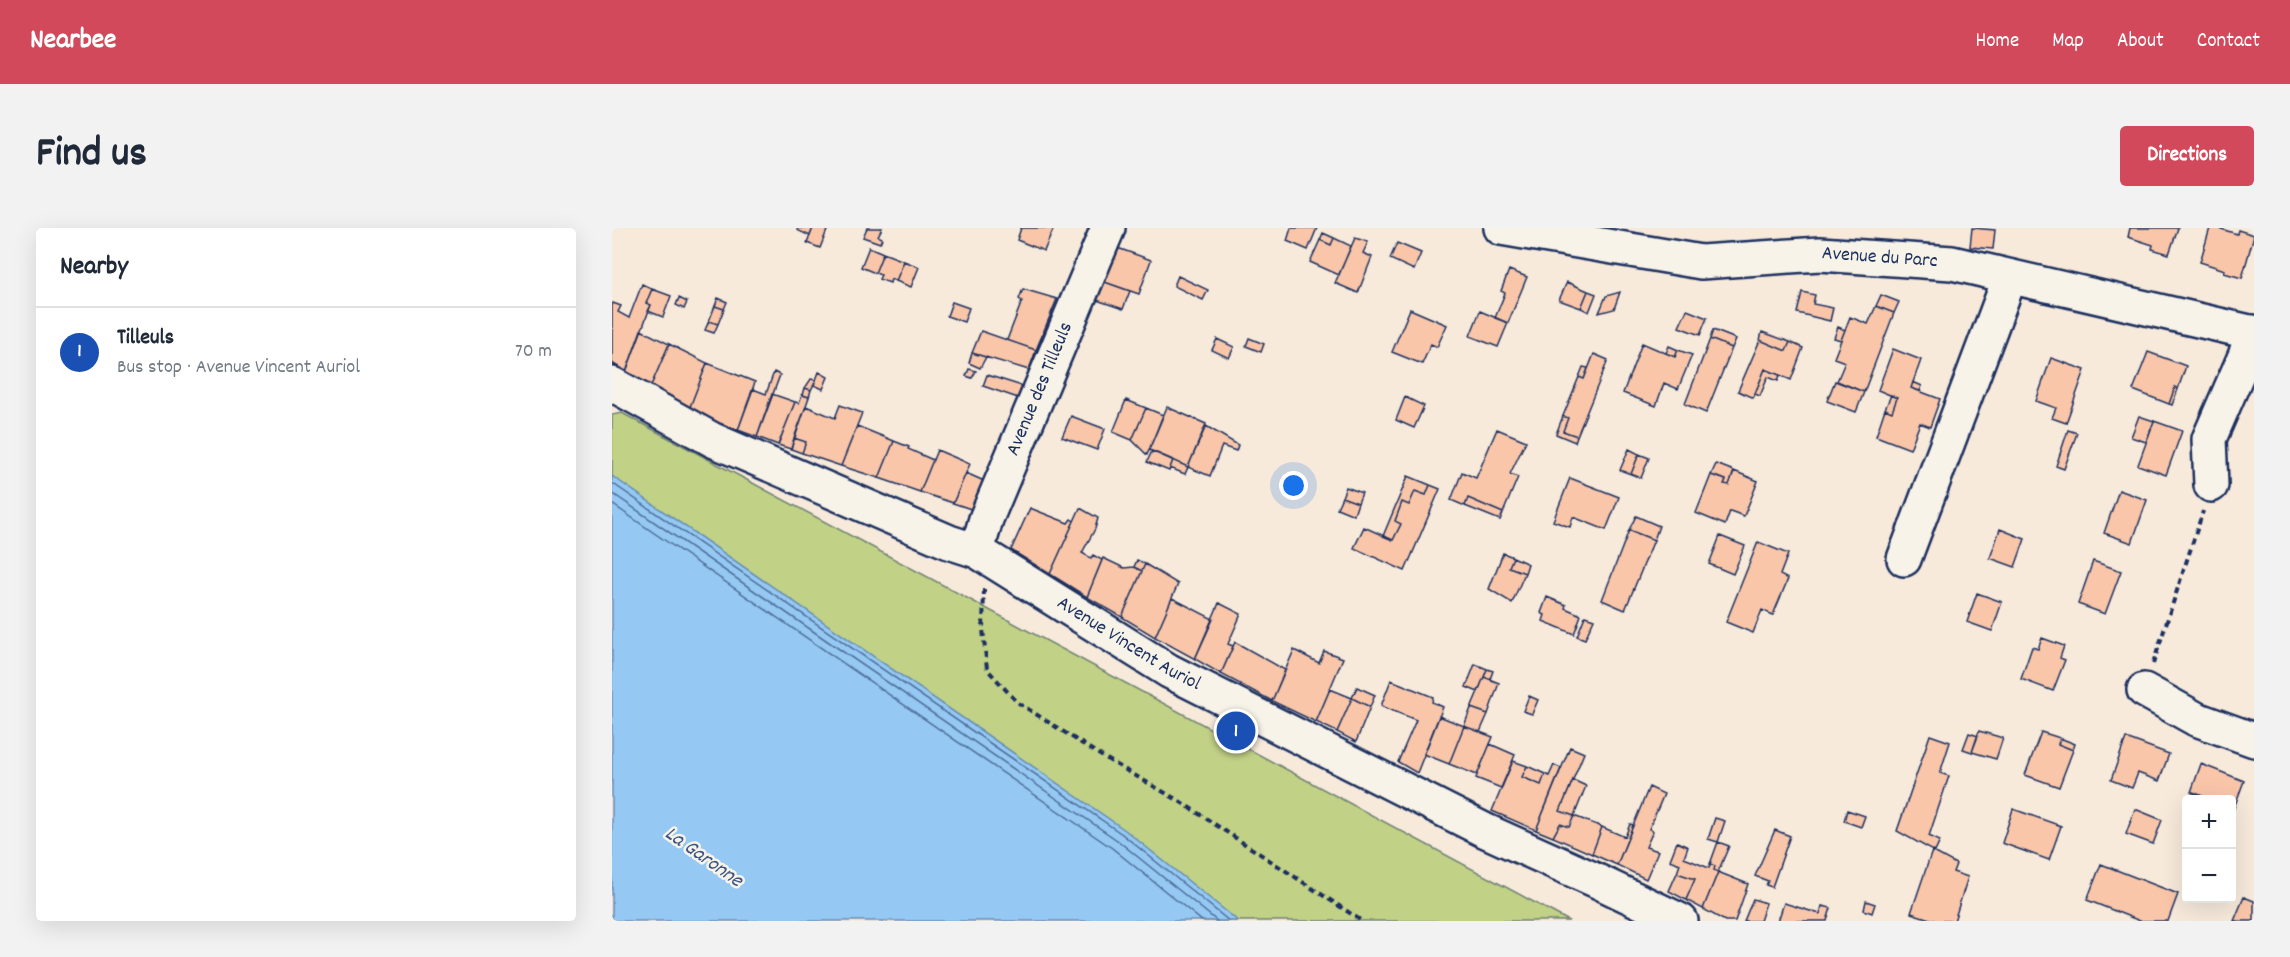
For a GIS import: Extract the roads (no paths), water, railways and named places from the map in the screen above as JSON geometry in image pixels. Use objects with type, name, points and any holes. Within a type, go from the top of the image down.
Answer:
[{"type":"street","name":"Avenue des Tilleuls","points":[[977,551],[986,519],[1108,228]]},
{"type":"street","name":"Avenue du Parc","points":[[1501,228],[1701,261],[1821,241],[1952,263],[2253,333]]},
{"type":"street","points":[[1904,559],[2010,277]]},
{"type":"street","points":[[2211,485],[2209,439],[2246,356],[2253,333]]},
{"type":"street","name":"Avenue Vincent Auriol","points":[[612,384],[713,440],[949,542],[977,551],[1168,671],[1484,830],[1681,921]]},
{"type":"street","points":[[2144,690],[2196,719],[2254,740]]},
{"type":"water","name":"La Garonne","points":[[612,476],[1125,830],[1238,921],[612,921]]},
{"type":"place","name":"Tilleuls","points":[[1236,731]]}]
